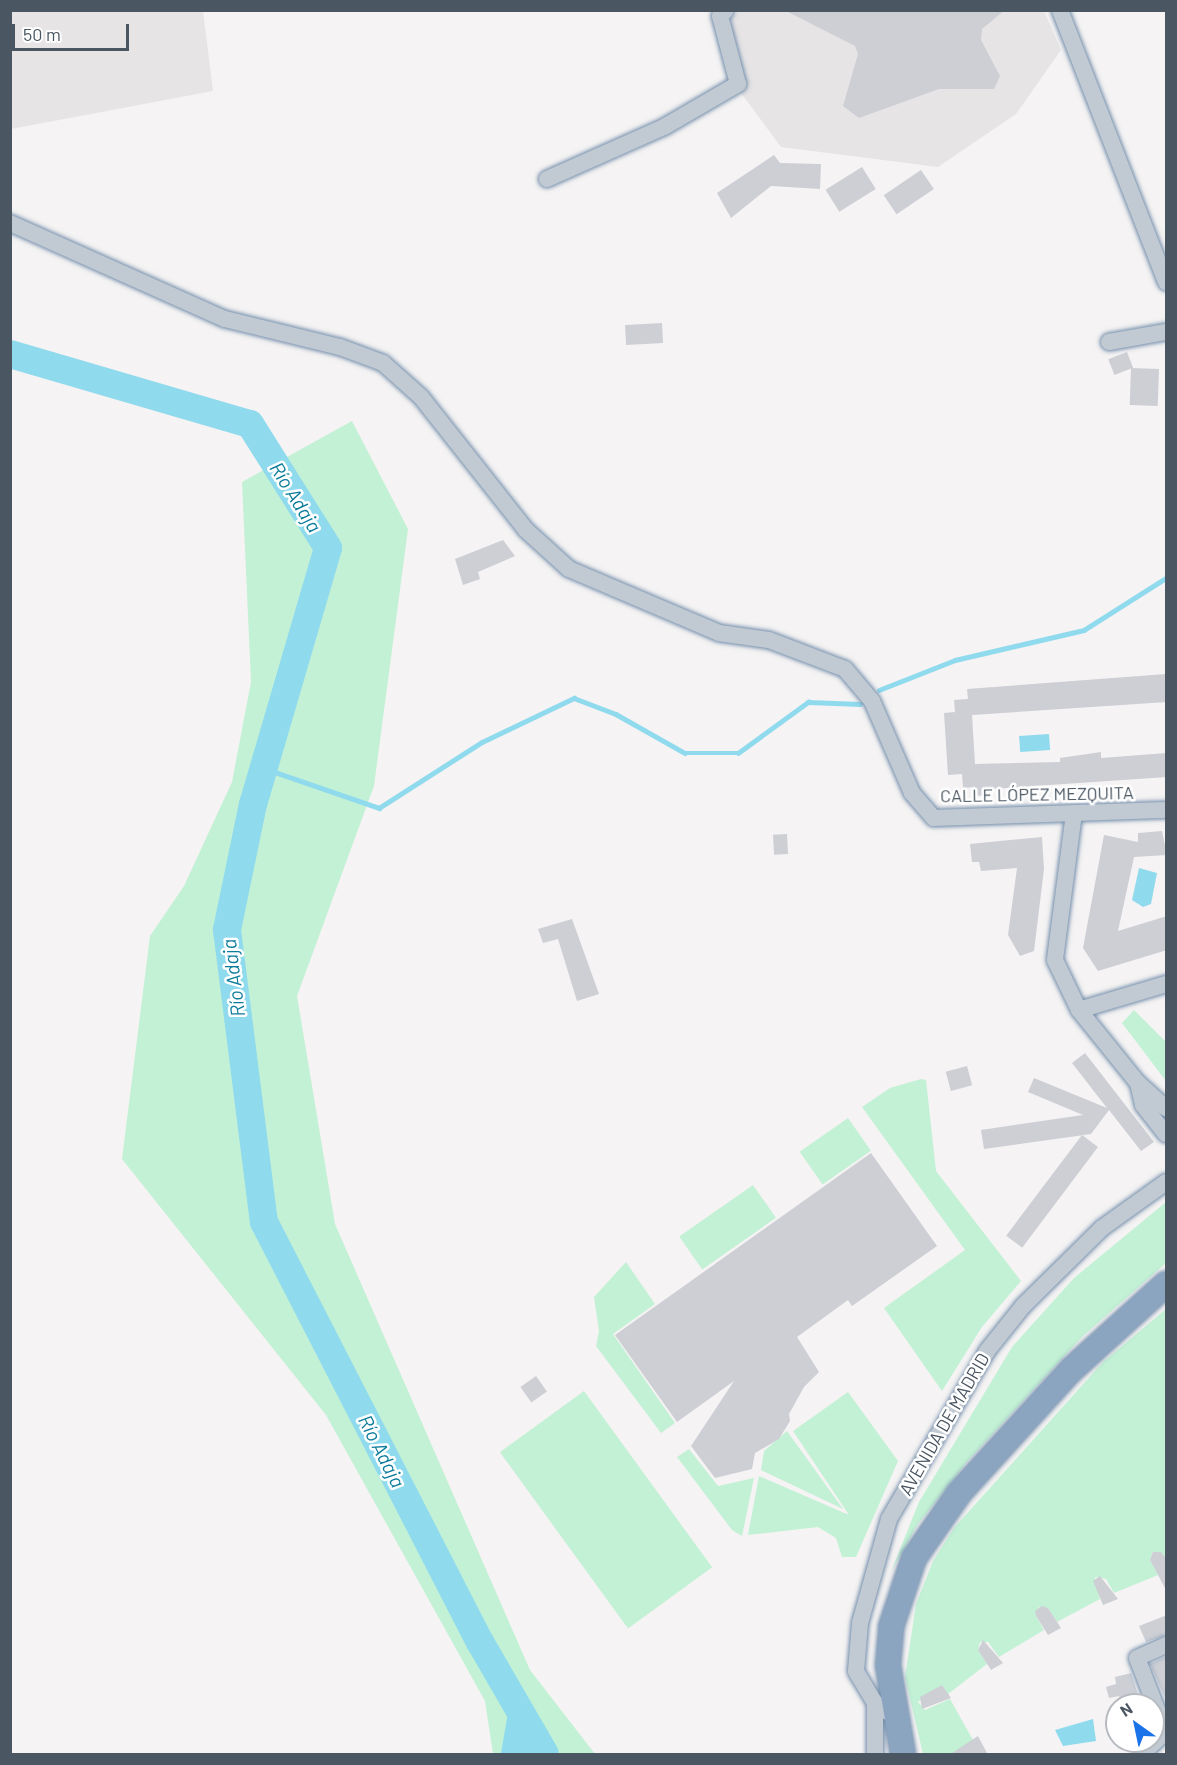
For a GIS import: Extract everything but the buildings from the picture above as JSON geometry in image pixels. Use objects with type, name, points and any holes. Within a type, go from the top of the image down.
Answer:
[{"type":"highway","name":"AVENIDA DE MADRID","points":[[903,1755],[885,1709],[891,1627],[900,1590],[929,1531],[1071,1370],[1167,1284]]},
{"type":"street","points":[[547,179],[632,143],[738,84],[720,16],[726,10]]},
{"type":"street","points":[[1060,10],[1167,282]]},
{"type":"street","name":"CALLE LÓPEZ MEZQUITA","points":[[10,223],[225,319],[340,346],[383,363],[421,397],[526,530],[569,569],[719,633],[769,640],[845,669],[872,701],[889,732],[912,793],[934,818],[1167,810]]},
{"type":"street","points":[[1109,342],[1167,332]]},
{"type":"street","points":[[1074,813],[1055,960],[1079,1010],[1138,1083],[1167,1108]]},
{"type":"street","points":[[1079,1010],[1167,984]]},
{"type":"street","points":[[1138,1083],[1143,1105],[1167,1134]]},
{"type":"street","name":"AVENIDA DE MADRID","points":[[885,1709],[856,1671],[860,1623],[889,1519],[987,1351],[1023,1306],[1094,1236],[1165,1182]]},
{"type":"street","points":[[1142,1755],[1166,1732],[1137,1658],[1167,1645]]},
{"type":"street","points":[[875,1755],[885,1709]]},
{"type":"shaded area","points":[[11,10],[203,11],[213,91],[11,129]]},
{"type":"shaded area","points":[[739,10],[1044,11],[1061,50],[1016,114],[938,167],[781,147],[738,89],[747,86],[730,20]]},
{"type":"green space","points":[[352,421],[408,529],[374,786],[297,996],[335,1224],[530,1670],[595,1754],[493,1754],[485,1701],[326,1415],[122,1159],[150,936],[184,886],[232,782],[251,682],[242,482]]},
{"type":"green space","points":[[1134,1010],[1166,1042],[1166,1081],[1122,1023]]},
{"type":"green space","points":[[921,1079],[926,1080],[936,1171],[1021,1281],[982,1327],[942,1391],[884,1308],[965,1250],[862,1107],[890,1088]]},
{"type":"green space","points":[[848,1118],[871,1151],[823,1185],[800,1152]]},
{"type":"green space","points":[[753,1185],[776,1218],[702,1269],[679,1237]]},
{"type":"green space","points":[[1166,1202],[1166,1263],[1082,1337],[967,1462],[918,1524],[891,1572],[919,1502],[1012,1347],[1074,1278]]},
{"type":"green space","points":[[626,1262],[655,1304],[613,1334],[675,1423],[661,1433],[596,1346],[599,1331],[594,1297]]},
{"type":"green space","points":[[1166,1309],[1166,1560],[1161,1552],[1153,1552],[1150,1560],[1158,1575],[1114,1593],[1106,1579],[1095,1577],[1100,1599],[1057,1622],[1048,1608],[1039,1607],[1036,1616],[1044,1630],[999,1657],[988,1642],[980,1642],[978,1650],[987,1664],[948,1694],[942,1685],[918,1702],[925,1710],[950,1699],[973,1740],[956,1754],[923,1754],[905,1677],[916,1604],[933,1561],[954,1528],[1103,1362]]},
{"type":"green space","points":[[584,1391],[712,1567],[628,1628],[500,1452]]},
{"type":"green space","points":[[848,1392],[898,1461],[856,1557],[842,1557],[836,1538],[818,1527],[748,1535],[759,1476],[849,1515],[793,1431]]},
{"type":"green space","points":[[787,1431],[843,1509],[761,1470],[764,1451]]},
{"type":"green space","points":[[689,1449],[718,1486],[754,1478],[742,1536],[732,1530],[677,1457]]},
{"type":"water","points":[[1049,734],[1050,750],[1020,752],[1019,736]]},
{"type":"water","points":[[1139,868],[1157,873],[1151,904],[1143,907],[1132,900]]},
{"type":"water","points":[[1093,1719],[1096,1741],[1063,1746],[1055,1730]]},
{"type":"waterway","name":"Río Adaja","points":[[10,354],[250,424],[328,548],[253,804],[227,930],[264,1222],[480,1642],[545,1754]]},
{"type":"waterway","points":[[879,690],[955,660],[1084,630],[1166,578]]},
{"type":"waterway","points":[[263,768],[379,808],[482,742],[574,698],[616,714],[685,753],[738,753],[808,702],[860,704]]},
{"type":"waterway","name":"Río Adaja","points":[[515,1754],[522,1716]]}]
